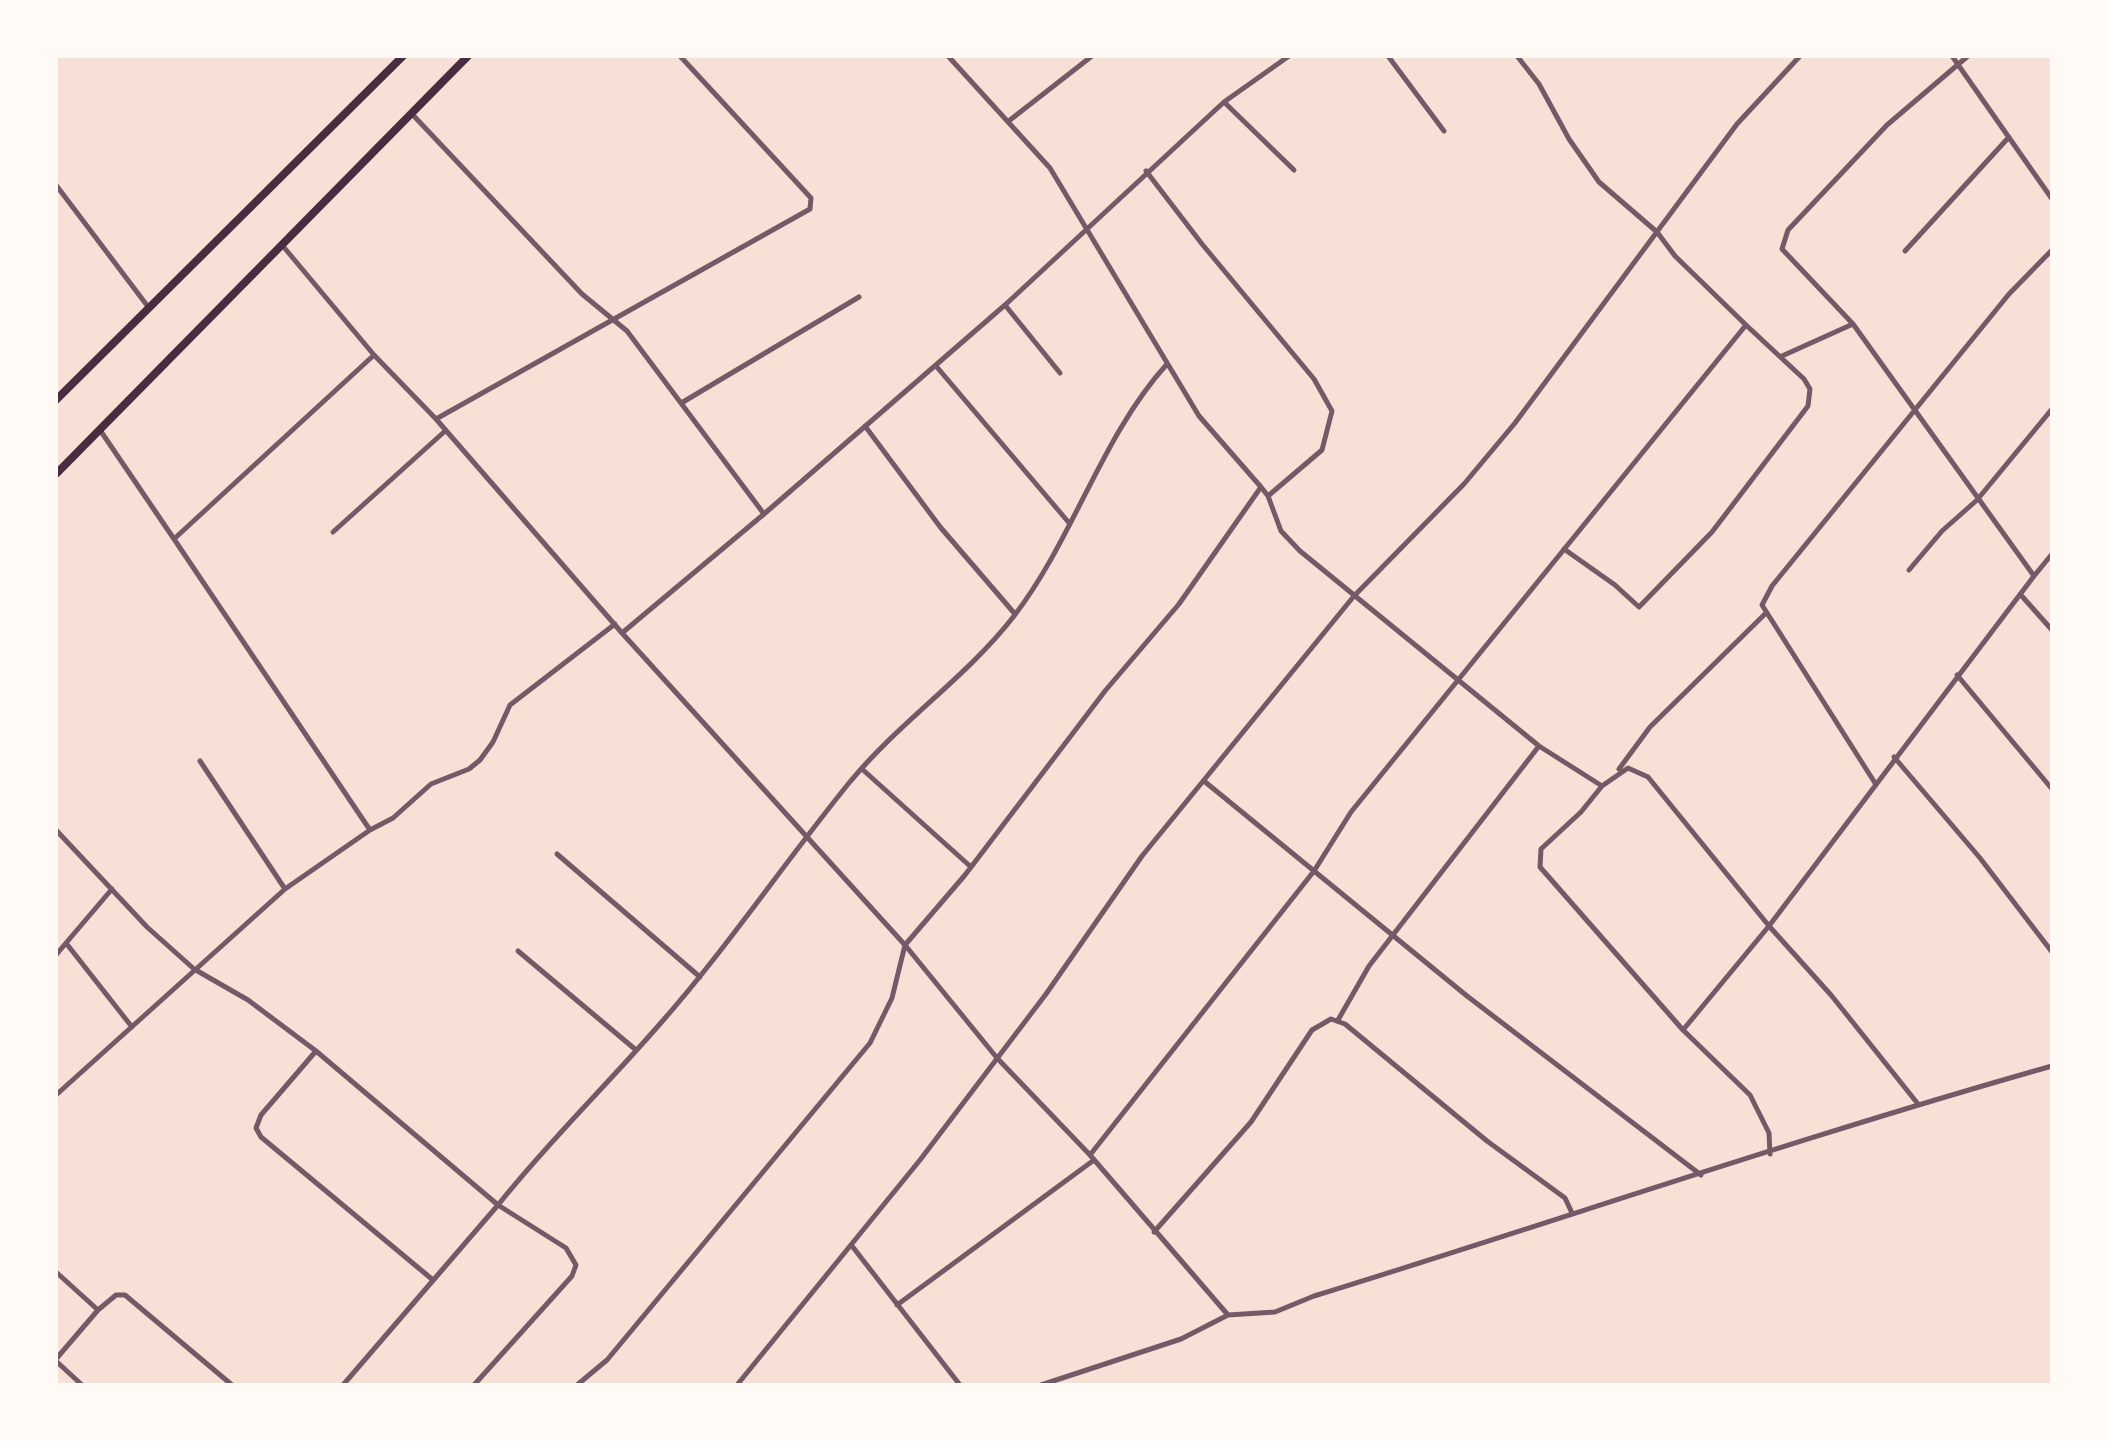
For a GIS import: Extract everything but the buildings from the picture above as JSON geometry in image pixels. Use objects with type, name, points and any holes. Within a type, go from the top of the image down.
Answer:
[{"type":"highway","points":[[56,400],[403,56]]},
{"type":"highway","points":[[56,474],[468,56]]},
{"type":"street","points":[[436,419],[738,247],[804,215],[813,205],[811,198],[680,56]]},
{"type":"street","points":[[948,56],[1010,120],[1050,168],[1199,416],[1268,496],[1281,531],[1354,596],[1539,746],[1602,786]]},
{"type":"street","points":[[1010,120],[1092,56]]},
{"type":"street","points":[[622,633],[936,366],[1224,102],[1289,56]]},
{"type":"street","points":[[1388,56],[1444,131]]},
{"type":"street","points":[[1517,56],[1539,84],[1569,139],[1599,182],[1657,232],[1675,256],[1782,356],[1810,389],[1808,406],[1712,532],[1639,607],[1615,585],[1564,549]]},
{"type":"street","points":[[737,1385],[852,1246],[997,1058],[1142,856],[1354,596],[1475,472],[1737,124],[1800,56]]},
{"type":"street","points":[[1952,56],[2052,199]]},
{"type":"street","points":[[1968,56],[1887,125],[1782,240],[1782,249],[1853,324],[2034,576]]},
{"type":"street","points":[[1224,102],[1294,170]]},
{"type":"street","points":[[411,113],[582,294],[627,331],[764,514]]},
{"type":"street","points":[[1905,251],[2009,137]]},
{"type":"street","points":[[1146,171],[1314,379],[1332,411],[1322,450],[1268,496]]},
{"type":"street","points":[[56,185],[101,250],[149,308]]},
{"type":"street","points":[[281,245],[374,355],[436,419],[444,432],[622,633],[905,945],[997,1058],[1092,1157],[1228,1315]]},
{"type":"street","points":[[1875,783],[1762,605],[1772,586],[2030,268],[2052,250]]},
{"type":"street","points":[[683,402],[859,297]]},
{"type":"street","points":[[1005,305],[1060,373]]},
{"type":"street","points":[[1782,356],[1853,324]]},
{"type":"street","points":[[897,1305],[1092,1157],[1314,871],[1351,812],[1746,325]]},
{"type":"street","points":[[174,539],[374,355]]},
{"type":"street","points":[[344,1385],[700,977],[862,769],[943,686],[985,651],[1015,614],[1071,525],[1100,466],[1138,403],[1167,364]]},
{"type":"street","points":[[936,366],[1071,525]]},
{"type":"street","points":[[1909,570],[1942,531],[1977,500],[2052,409]]},
{"type":"street","points":[[865,426],[948,537],[1015,614]]},
{"type":"street","points":[[100,430],[370,830]]},
{"type":"street","points":[[333,532],[444,432]]},
{"type":"street","points":[[577,1385],[607,1360],[870,1043],[892,998],[905,945],[971,867],[1105,691],[1179,604],[1261,487]]},
{"type":"street","points":[[1683,1030],[1769,926],[1894,757],[2052,554]]},
{"type":"street","points":[[2020,594],[2052,630]]},
{"type":"street","points":[[1766,613],[1650,727],[1581,812],[1541,849],[1538,861],[1545,875],[1683,1030],[1750,1095],[1769,1133],[1770,1154]]},
{"type":"street","points":[[56,1095],[285,889],[370,830],[393,818],[431,784],[469,769],[480,760],[493,742],[510,705],[615,624]]},
{"type":"street","points":[[1957,675],[2052,789]]},
{"type":"street","points":[[1154,1232],[1251,1122],[1312,1030],[1322,1023],[1338,1020],[1369,966],[1539,746]]},
{"type":"street","points":[[1894,757],[1980,858],[2052,952]]},
{"type":"street","points":[[200,761],[285,889]]},
{"type":"street","points":[[1614,775],[1628,768],[1638,769],[1648,777],[1918,1104]]},
{"type":"street","points":[[862,769],[971,867]]},
{"type":"street","points":[[1204,781],[1218,797],[1394,934],[1467,996],[1701,1175]]},
{"type":"street","points":[[56,830],[194,969],[248,1000],[316,1051],[498,1205],[566,1248],[576,1265],[572,1276],[474,1385]]},
{"type":"street","points":[[557,854],[700,977]]},
{"type":"street","points":[[56,955],[112,889]]},
{"type":"street","points":[[66,943],[132,1027]]},
{"type":"street","points":[[518,951],[636,1050]]},
{"type":"street","points":[[1338,1020],[1487,1141],[1565,1198],[1572,1213]]},
{"type":"street","points":[[316,1051],[261,1115],[256,1128],[261,1137],[433,1280]]},
{"type":"street","points":[[1041,1385],[1181,1339],[1228,1315],[1275,1312],[1314,1296],[1572,1213],[1770,1154],[1918,1104],[2052,1066]]},
{"type":"street","points":[[852,1246],[960,1385]]},
{"type":"street","points":[[56,1272],[98,1310]]},
{"type":"street","points":[[82,1385],[56,1360],[98,1310],[116,1295],[125,1295],[232,1385]]}]
